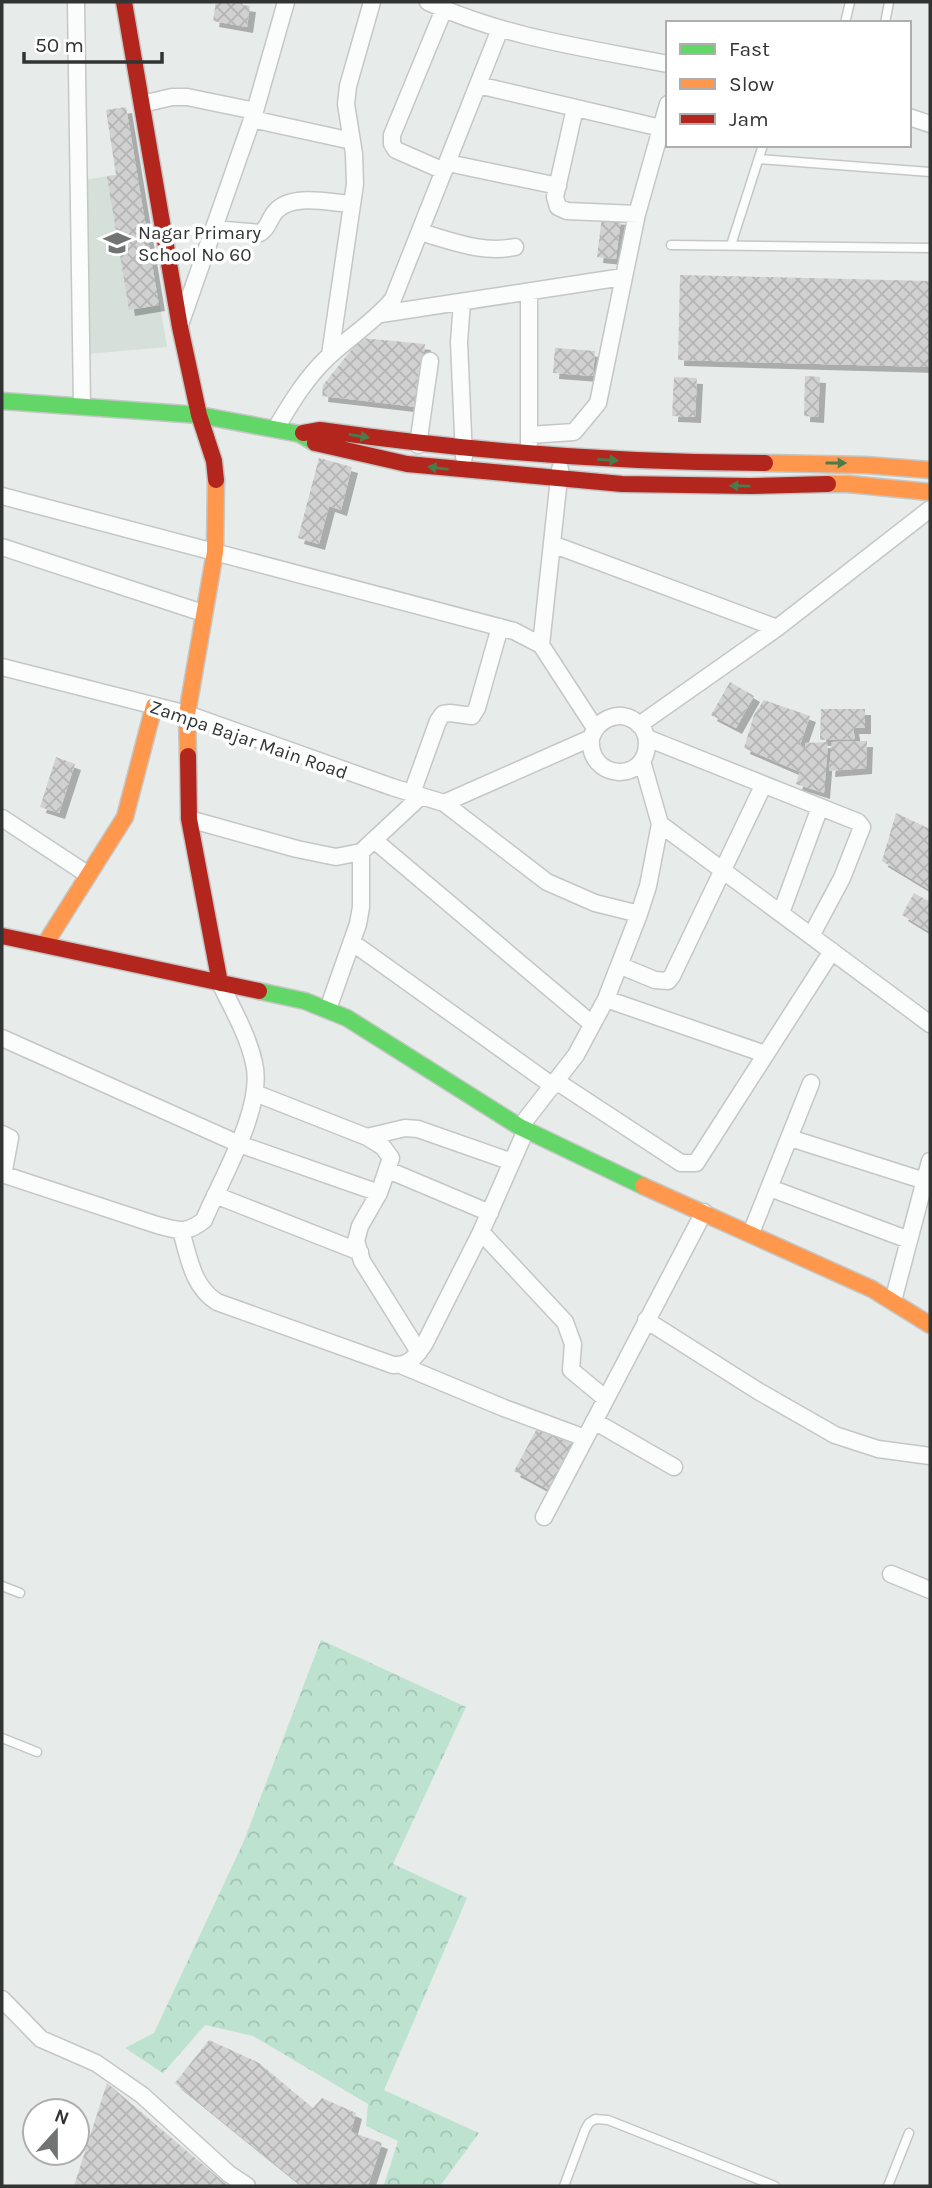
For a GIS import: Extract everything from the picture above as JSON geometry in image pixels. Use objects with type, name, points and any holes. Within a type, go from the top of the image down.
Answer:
[{"type":"street","points":[[76,2],[82,406]]},
{"type":"street","points":[[2,1134],[10,1138],[2,1174],[181,1231],[194,1229],[204,1220],[239,1144],[255,1093],[255,1064],[220,983],[189,819],[187,714],[215,552],[217,487],[214,461],[200,415],[180,327],[124,2]]},
{"type":"street","points":[[180,327],[253,115],[286,2]]},
{"type":"street","points":[[330,355],[355,177],[346,104],[348,86],[372,2]]},
{"type":"street","points":[[428,2],[500,29],[666,64]]},
{"type":"street","points":[[444,9],[391,135],[392,144],[396,150],[446,167],[558,186]]},
{"type":"street","points":[[276,428],[298,392],[330,355],[381,314],[393,299],[500,29]]},
{"type":"street","points":[[478,85],[661,128]]},
{"type":"street","points":[[142,104],[172,97],[187,97],[352,141]]},
{"type":"street","points":[[575,108],[555,197],[558,206],[567,211],[637,214]]},
{"type":"street","points":[[529,435],[574,432],[598,403],[637,214],[666,111]]},
{"type":"street","points":[[911,118],[930,124]]},
{"type":"street","points":[[214,229],[260,233],[266,230],[276,209],[297,201],[352,204]]},
{"type":"street","points":[[421,232],[484,250],[499,251],[515,247]]},
{"type":"street","points":[[381,314],[623,277]]},
{"type":"street","points":[[529,292],[530,475]]},
{"type":"street","points":[[463,302],[459,342],[464,471]]},
{"type":"street","points":[[418,445],[430,360]]},
{"type":"street","points":[[2,401],[200,415],[300,434],[317,445],[407,464],[464,471],[635,484],[849,484],[930,492]]},
{"type":"street","points":[[300,434],[320,430],[464,450],[671,463],[848,463],[930,470]]},
{"type":"street","points":[[541,645],[561,456]]},
{"type":"street","points":[[2,496],[514,631],[541,645],[593,733],[593,754],[604,768],[622,772],[630,770],[642,761],[647,748],[643,732]]},
{"type":"street","points":[[643,732],[930,509]]},
{"type":"street","points":[[552,544],[778,628]]},
{"type":"street","points":[[2,548],[204,613]]},
{"type":"street","points":[[189,819],[336,857],[361,852],[417,795],[438,721],[443,714],[472,716],[477,708],[500,627]]},
{"type":"street","name":"Zampa Bajar Main Road","points":[[2,667],[187,714],[444,803]]},
{"type":"street","points":[[45,944],[125,817],[154,706]]},
{"type":"street","points":[[639,914],[595,903],[547,882],[444,803],[593,733],[610,717],[629,717],[643,732],[762,786],[858,822],[862,827],[842,878],[811,936]]},
{"type":"street","points":[[403,1366],[419,1352],[481,1233],[512,1162],[523,1129],[576,1055],[621,966],[648,886],[660,824],[642,761]]},
{"type":"street","points":[[621,966],[655,980],[668,981],[762,786]]},
{"type":"street","points":[[780,913],[820,807]]},
{"type":"street","points":[[2,818],[87,874]]},
{"type":"street","points":[[660,824],[930,1024]]},
{"type":"street","points":[[374,840],[592,1024]]},
{"type":"street","points":[[328,1009],[353,943],[361,907],[361,852]]},
{"type":"street","points":[[2,936],[305,1001],[328,1009],[347,1018],[523,1129],[893,1301],[930,1325]]},
{"type":"street","points":[[353,943],[554,1084],[681,1163],[696,1163],[832,951]]},
{"type":"street","points":[[606,999],[765,1054]]},
{"type":"street","points":[[2,1038],[239,1144],[379,1193]]},
{"type":"street","points":[[751,1233],[811,1083]]},
{"type":"street","points":[[255,1093],[367,1137],[383,1147],[391,1158],[379,1193],[360,1226],[356,1241],[362,1261],[419,1352]]},
{"type":"street","points":[[367,1137],[405,1128],[418,1129],[512,1162]]},
{"type":"street","points":[[790,1138],[925,1181]]},
{"type":"street","points":[[893,1301],[930,1161]]},
{"type":"street","points":[[388,1170],[490,1213]]},
{"type":"street","points":[[770,1188],[909,1240]]},
{"type":"street","points":[[215,1195],[360,1252]]},
{"type":"street","points":[[544,1517],[704,1212]]},
{"type":"street","points":[[914,1221],[930,1226]]},
{"type":"street","points":[[181,1231],[197,1284],[217,1302],[393,1365],[403,1366],[585,1438]]},
{"type":"street","points":[[481,1233],[565,1322],[573,1344],[571,1370],[606,1399]]},
{"type":"street","points":[[646,1320],[758,1391],[835,1435],[878,1449],[930,1456]]},
{"type":"street","points":[[594,1421],[674,1467]]},
{"type":"street","points":[[891,1574],[930,1590]]},
{"type":"street","points":[[2,1999],[40,2039],[96,2063],[142,2095],[229,2174],[247,2186]]},
{"type":"lane","points":[[845,21],[850,2]]},
{"type":"lane","points":[[885,21],[889,2]]},
{"type":"lane","points":[[731,245],[762,147]]},
{"type":"lane","points":[[759,159],[930,172]]},
{"type":"lane","points":[[671,245],[930,248]]},
{"type":"lane","points":[[2,1586],[20,1593]]},
{"type":"lane","points":[[2,1738],[37,1752]]},
{"type":"lane","points":[[564,2186],[585,2130],[595,2119],[608,2120],[775,2186]]},
{"type":"lane","points":[[888,2186],[909,2133]]},
{"type":"shaded area","name":"Nagar Primary School No 60","points":[[137,171],[167,347],[87,354],[85,180]]},
{"type":"green space","points":[[321,1640],[466,1707],[393,1864],[467,1898],[384,2090],[479,2133],[440,2186],[384,2185],[398,2141],[366,2126],[368,2104],[253,2036],[205,2025],[163,2073],[125,2048],[154,2033],[243,1843]]},
{"type":"building","points":[[216,2],[243,2],[242,5],[250,6],[247,27],[213,21]]},
{"type":"building","points":[[126,107],[159,305],[129,310],[107,176],[116,175],[106,110]]},
{"type":"building","points":[[602,217],[621,219],[616,259],[597,257]]},
{"type":"building","points":[[680,275],[930,281],[930,367],[678,360]]},
{"type":"building","points":[[361,338],[425,344],[417,407],[322,396],[323,385]]},
{"type":"building","points":[[555,348],[595,351],[593,376],[553,373]]},
{"type":"building","points":[[805,376],[820,377],[818,417],[804,416]]},
{"type":"building","points":[[674,377],[697,378],[695,417],[672,416]]},
{"type":"building","points":[[319,458],[352,467],[341,510],[329,506],[319,544],[298,538]]},
{"type":"building","points":[[730,682],[754,696],[736,728],[711,715]]},
{"type":"building","points":[[764,700],[810,716],[800,745],[806,748],[805,743],[828,742],[824,793],[796,784],[800,772],[744,748],[754,715]]},
{"type":"building","points":[[821,709],[865,709],[865,728],[853,728],[855,739],[820,740]]},
{"type":"building","points":[[867,741],[866,768],[829,771],[832,742]]},
{"type":"building","points":[[56,757],[75,764],[59,813],[40,807]]},
{"type":"building","points":[[896,813],[930,829],[930,890],[882,861]]},
{"type":"building","points":[[914,893],[930,902],[930,932],[902,915]]},
{"type":"building","points":[[539,1425],[578,1447],[553,1492],[514,1471]]},
{"type":"building","points":[[209,2040],[259,2063],[313,2108],[322,2098],[356,2113],[351,2132],[382,2143],[368,2186],[302,2186],[175,2083]]},
{"type":"building","points":[[107,2083],[228,2186],[74,2186],[80,2167],[91,2167],[91,2133]]},
{"type":"traffic: fast","points":[[2,401],[199,415],[300,434],[315,443]]},
{"type":"traffic: fast","points":[[259,991],[305,1001],[347,1018],[520,1127],[643,1186]]},
{"type":"traffic: slow","points":[[765,463],[865,465],[930,470]]},
{"type":"traffic: slow","points":[[188,756],[187,714],[215,552],[216,480]]},
{"type":"traffic: slow","points":[[828,484],[930,492]]},
{"type":"traffic: slow","points":[[45,944],[125,817],[154,706]]},
{"type":"traffic: slow","points":[[643,1186],[872,1289],[930,1325]]},
{"type":"traffic: jam","points":[[124,2],[180,327],[199,415],[214,461],[216,480]]},
{"type":"traffic: jam","points":[[303,433],[320,430],[487,450],[598,458],[765,463]]},
{"type":"traffic: jam","points":[[315,443],[407,464],[622,484],[828,484]]},
{"type":"traffic: jam","points":[[188,756],[189,819],[220,983]]},
{"type":"traffic: jam","points":[[2,936],[259,991]]},
{"type":"place","name":"Nagar Primary School No 60","points":[[117,243]]}]
